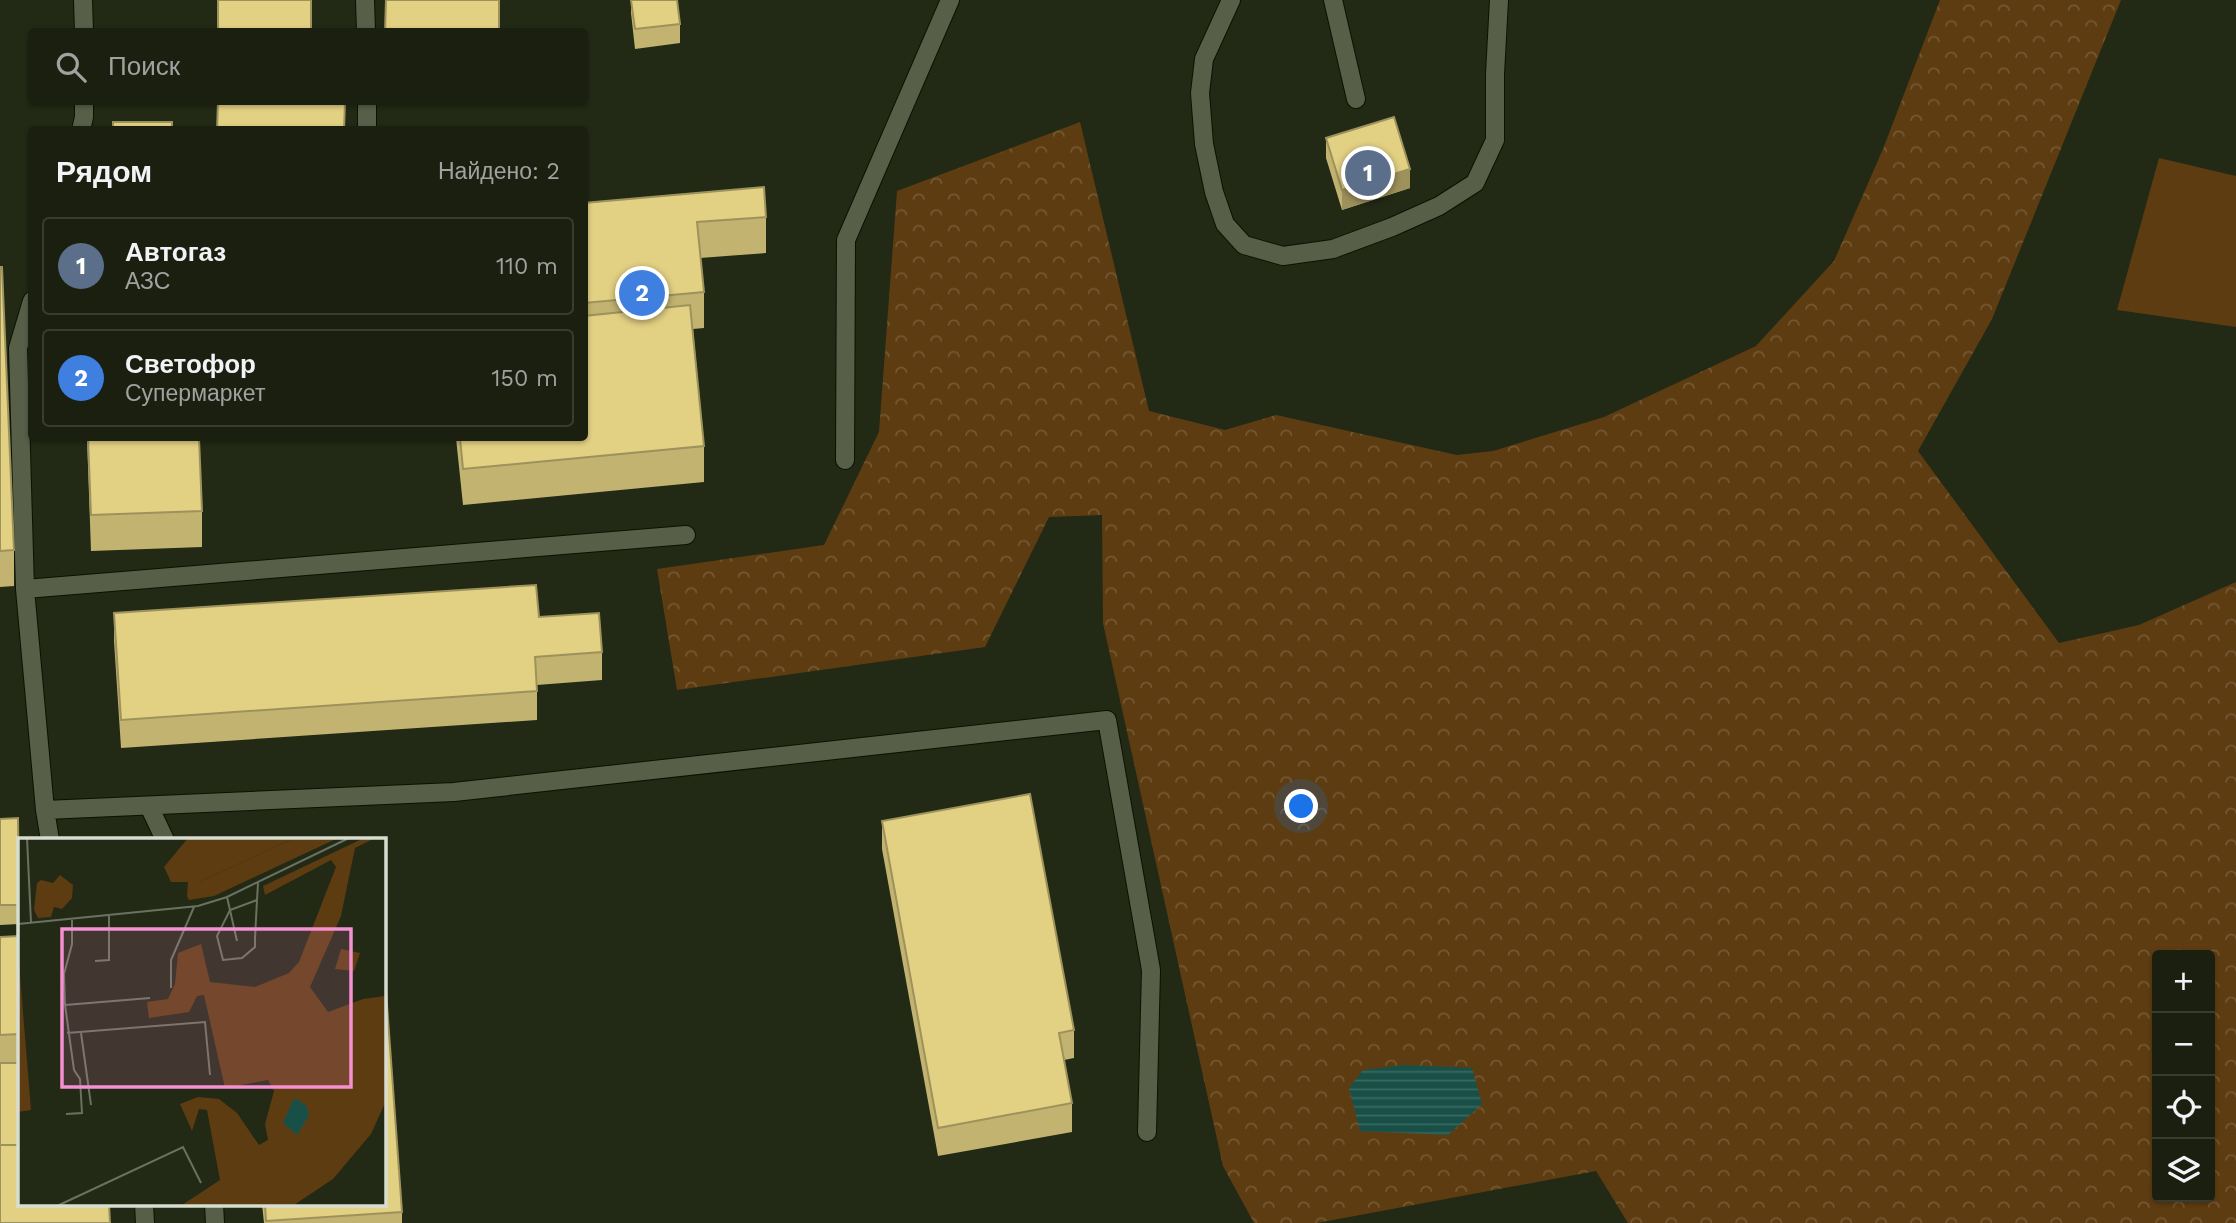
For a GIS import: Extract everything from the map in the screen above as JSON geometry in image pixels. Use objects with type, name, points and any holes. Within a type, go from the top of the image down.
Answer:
[{"type":"street","points":[[83,0],[83,28]]},
{"type":"street","points":[[365,0],[366,28]]},
{"type":"street","points":[[845,460],[846,240],[950,0]]},
{"type":"street","points":[[1231,0],[1204,59],[1200,93],[1203,144],[1214,192],[1225,224],[1244,245],[1283,256],[1333,249],[1392,227],[1439,206],[1475,183],[1495,140],[1494,74],[1499,0]]},
{"type":"street","points":[[1333,0],[1356,99]]},
{"type":"street","points":[[81,126],[84,105]]},
{"type":"street","points":[[367,105],[367,126]]},
{"type":"street","points":[[28,314],[18,348],[25,589],[50,838]]},
{"type":"street","points":[[25,589],[686,535]]},
{"type":"street","points":[[45,810],[454,792],[1107,720],[1151,970],[1147,1132]]},
{"type":"street","points":[[149,806],[163,838]]},
{"type":"green space","points":[[1940,0],[2121,0],[1992,319],[1918,451],[2059,643],[2139,625],[2236,582],[2236,1223],[1628,1223],[1596,1171],[1317,1223],[1254,1223],[1223,1166],[1103,623],[1102,515],[1049,517],[985,647],[677,690],[657,569],[824,545],[879,432],[897,191],[1080,122],[1149,411],[1225,430],[1276,415],[1457,455],[1493,451],[1604,417],[1756,346],[1834,261],[1883,149]]},
{"type":"green space","points":[[2159,158],[2236,176],[2236,327],[2117,310]]},
{"type":"water","points":[[1404,1065],[1472,1068],[1482,1104],[1448,1135],[1360,1131],[1349,1088],[1363,1070]]},
{"type":"building","points":[[218,0],[311,0],[311,28],[218,28]]},
{"type":"building","points":[[386,0],[499,0],[499,28],[385,28]]},
{"type":"building","points":[[631,0],[677,0],[680,24],[635,29]]},
{"type":"building","points":[[218,105],[345,105],[344,126],[217,126]]},
{"type":"building","points":[[1394,117],[1410,169],[1342,190],[1326,138]]},
{"type":"building","points":[[113,122],[172,122],[172,126],[113,126]]},
{"type":"building","points":[[764,187],[766,217],[697,222],[704,292],[588,303],[588,203]]},
{"type":"building","points":[[0,267],[14,550],[0,551]]},
{"type":"building","points":[[690,305],[704,446],[463,469],[460,441],[588,441],[588,316]]},
{"type":"building","points":[[88,441],[199,441],[202,511],[91,515]]},
{"type":"building","points":[[536,585],[539,617],[599,613],[602,652],[535,657],[537,691],[121,720],[114,613]]},
{"type":"building","points":[[1030,794],[1074,1030],[1059,1033],[1072,1103],[938,1128],[882,821]]},
{"type":"building","points":[[18,818],[18,905],[0,905],[0,819]]},
{"type":"building","points":[[18,936],[18,1034],[0,1035],[0,937]]},
{"type":"building","points":[[385,978],[402,1212],[266,1221],[265,1206],[385,1206]]},
{"type":"building","points":[[0,1063],[18,1063],[18,1145],[0,1145]]},
{"type":"building","points":[[0,1145],[18,1145],[18,1206],[109,1206],[110,1223],[0,1223]]},
{"type":"place","name":"Автогаз","points":[[1368,173]]},
{"type":"place","name":"Светофор","points":[[642,293]]}]
